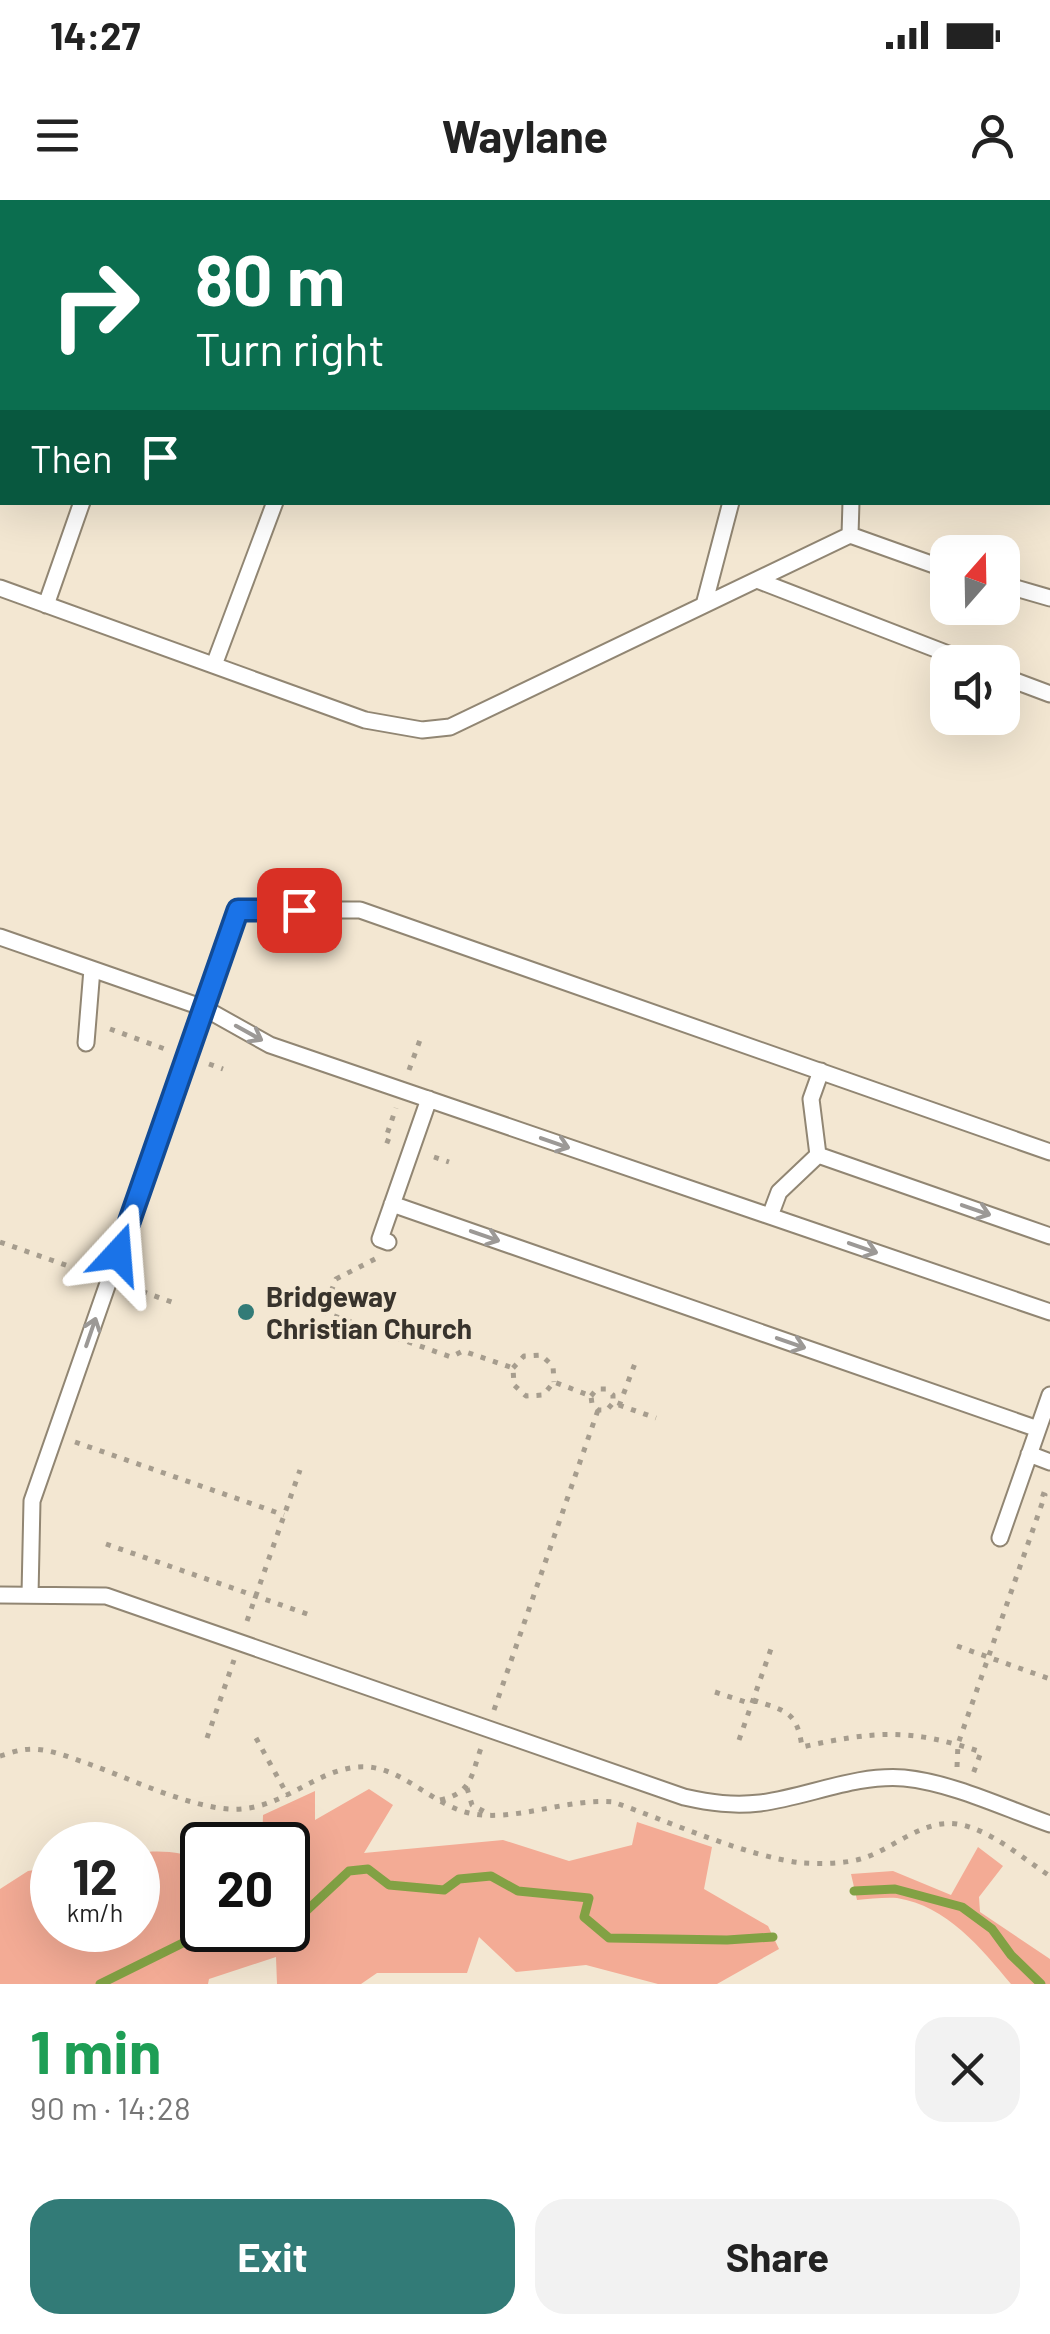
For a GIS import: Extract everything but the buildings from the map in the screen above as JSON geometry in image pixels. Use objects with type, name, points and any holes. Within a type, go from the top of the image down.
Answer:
[{"type":"lane","points":[[46,605],[81,505]]},
{"type":"lane","points":[[214,665],[274,505]]},
{"type":"lane","points":[[704,604],[730,505]]},
{"type":"lane","points":[[850,505],[850,535]]},
{"type":"lane","points":[[0,588],[364,720],[422,730],[450,726],[850,535],[930,564]]},
{"type":"lane","points":[[757,580],[930,647]]},
{"type":"lane","points":[[1020,589],[1050,598]]},
{"type":"lane","points":[[1020,683],[1050,694]]},
{"type":"lane","points":[[30,1595],[32,1501],[238,910],[360,910],[1050,1152]]},
{"type":"lane","points":[[0,937],[204,1008],[270,1045],[1050,1312]]},
{"type":"lane","points":[[86,1042],[92,969]]},
{"type":"lane","points":[[818,1155],[811,1100],[821,1071]]},
{"type":"lane","points":[[388,1242],[380,1239],[429,1100]]},
{"type":"lane","points":[[770,1216],[779,1192],[818,1155]]},
{"type":"lane","points":[[818,1155],[1050,1236]]},
{"type":"lane","points":[[392,1204],[1038,1429]]},
{"type":"lane","points":[[1000,1538],[1050,1395]]},
{"type":"lane","points":[[1029,1454],[1050,1462]]},
{"type":"lane","points":[[0,1595],[106,1596],[684,1798],[724,1806],[763,1802],[855,1782],[902,1778],[1050,1824]]},
{"type":"path","points":[[88,1022],[223,1069]]},
{"type":"path","points":[[388,1242],[384,1254],[336,1278],[323,1312],[451,1357],[464,1351],[513,1368]]},
{"type":"path","points":[[541,1355],[553,1366],[554,1382],[543,1395],[526,1396],[514,1384],[513,1368],[524,1356],[541,1355]]},
{"type":"path","points":[[637,1358],[616,1404],[607,1410],[598,1410],[592,1404],[591,1396],[597,1389],[606,1388],[616,1404],[656,1418]]},
{"type":"path","points":[[554,1382],[591,1396]]},
{"type":"path","points":[[440,1800],[467,1788],[598,1410]]},
{"type":"path","points":[[57,1430],[284,1516]]},
{"type":"path","points":[[207,1738],[300,1470]]},
{"type":"path","points":[[106,1544],[310,1615]]},
{"type":"path","points":[[974,1773],[954,1766],[958,1744],[1012,1587]]},
{"type":"path","points":[[739,1740],[772,1646]]},
{"type":"path","points":[[956,1646],[1050,1679]]},
{"type":"path","points":[[715,1692],[794,1718],[802,1747],[890,1733],[930,1737],[981,1752],[956,1824]]},
{"type":"path","points":[[256,1738],[288,1796]]},
{"type":"path","points":[[0,1756],[23,1749],[62,1755],[222,1808],[260,1806],[357,1767],[380,1770],[474,1814],[508,1813],[588,1800],[613,1802],[771,1858],[836,1864],[881,1851],[917,1831],[956,1824],[992,1838],[1050,1876]]},
{"type":"path","points":[[467,1788],[472,1805],[488,1813]]},
{"type":"shaded area","points":[[369,1789],[393,1805],[364,1853],[503,1840],[569,1861],[632,1845],[637,1822],[712,1847],[704,1889],[768,1926],[779,1949],[717,1984],[658,1984],[586,1965],[516,1972],[479,1937],[467,1973],[377,1973],[361,1984],[277,1984],[276,1957],[209,1979],[208,1984],[0,1984],[0,1889],[28,1871],[30,1952],[160,1952],[160,1852],[180,1854],[180,1952],[310,1952],[310,1822],[263,1822],[263,1815],[315,1791],[315,1820]]},
{"type":"shaded area","points":[[978,1847],[1003,1866],[979,1897],[980,1912],[1050,1959],[1050,1984],[1011,1984],[962,1930],[932,1910],[897,1898],[857,1900],[851,1874],[893,1871],[951,1895]]},
{"type":"waterway","points":[[310,1907],[349,1871],[368,1869],[389,1885],[444,1890],[459,1879],[491,1876],[518,1891],[589,1898],[584,1917],[609,1938],[773,1937]]},
{"type":"waterway","points":[[854,1891],[895,1889],[962,1907],[992,1929],[1011,1955],[1041,1984]]},
{"type":"waterway","points":[[100,1984],[180,1944]]},
{"type":"place","name":"Bridgeway Christian Church","points":[[246,1312]]},
{"type":"route","points":[[118,1254],[238,910],[299,910]]}]
